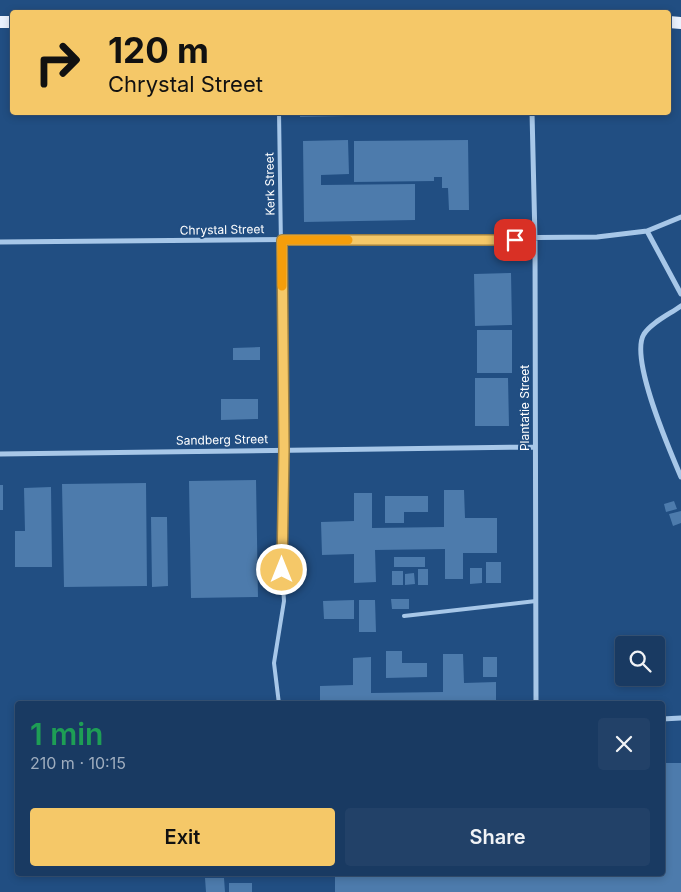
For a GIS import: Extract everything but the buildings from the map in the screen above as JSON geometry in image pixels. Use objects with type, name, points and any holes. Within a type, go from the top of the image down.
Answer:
[{"type":"street","name":"Plantatie Street","points":[[532,115],[535,239],[536,701]]},
{"type":"street","name":"Chrystal Street","points":[[0,242],[607,237],[647,231],[681,217]]},
{"type":"street","points":[[647,231],[681,294]]},
{"type":"street","points":[[681,306],[650,328],[642,338],[641,344],[648,388],[663,436],[681,477]]},
{"type":"street","name":"Sandberg Street","points":[[0,454],[535,447]]},
{"type":"street","points":[[665,719],[681,718]]},
{"type":"lane","name":"Kerk Street","points":[[278,115],[282,240],[284,449],[281,554],[284,601],[274,663],[279,701]]},
{"type":"lane","points":[[404,616],[536,601]]},
{"type":"slow traffic","points":[[282,286],[282,240],[348,240]]},
{"type":"route","points":[[282,570],[284,449],[282,240],[515,240]]}]
